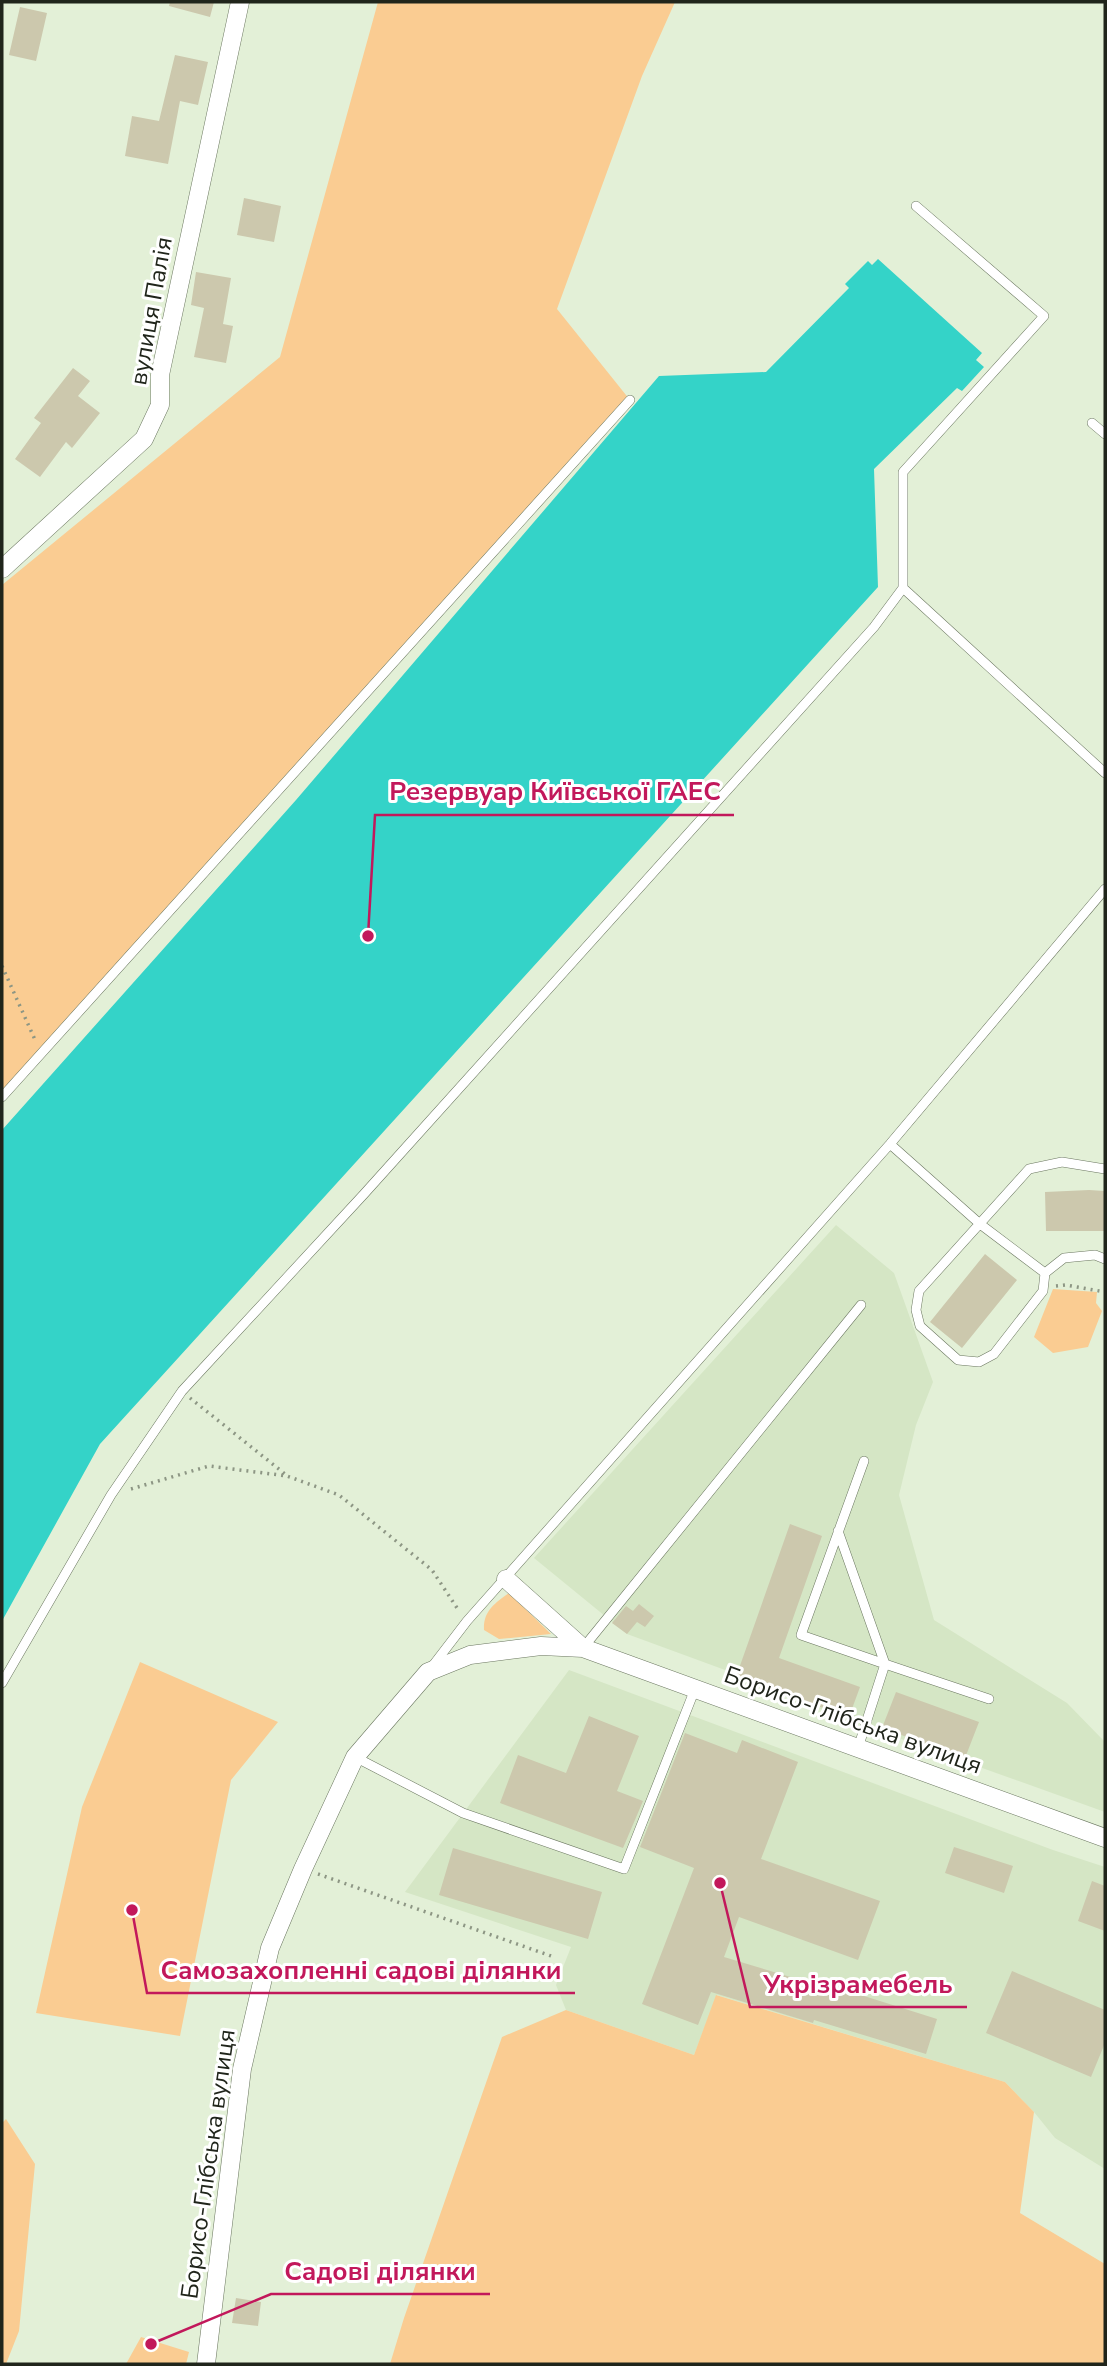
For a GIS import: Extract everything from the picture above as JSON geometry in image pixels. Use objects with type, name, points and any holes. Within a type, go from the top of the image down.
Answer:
[{"type":"street","name":"вулиця Палія","points":[[2,569],[144,439],[160,405],[160,375],[240,2]]},
{"type":"street","name":"Борисо-Глібська вулиця","points":[[506,1579],[583,1648]]},
{"type":"street","name":"Борисо-Глібська вулиця","points":[[206,2364],[242,2069],[270,1948],[303,1868],[355,1757],[428,1672],[470,1655],[541,1646],[583,1648],[1105,1838]]},
{"type":"lane","points":[[2,1683],[111,1495],[182,1391],[383,1174],[874,626],[903,588],[903,472],[1044,316],[916,206]]},
{"type":"lane","points":[[2,1097],[631,400]]},
{"type":"lane","points":[[1092,423],[1105,434]]},
{"type":"lane","points":[[903,588],[1105,773]]},
{"type":"lane","points":[[428,1672],[467,1621],[890,1144],[1105,889]]},
{"type":"lane","points":[[890,1144],[980,1224],[1045,1273]]},
{"type":"lane","points":[[1105,1169],[1062,1162],[1029,1169],[919,1291],[916,1310],[920,1326],[958,1360],[979,1362],[994,1354],[1043,1292],[1045,1273],[1064,1258],[1095,1255],[1105,1259]]},
{"type":"lane","points":[[583,1648],[861,1305]]},
{"type":"lane","points":[[864,1461],[801,1635],[989,1699]]},
{"type":"lane","points":[[838,1531],[885,1664],[858,1748]]},
{"type":"lane","points":[[355,1757],[463,1813],[624,1870],[695,1689]]},
{"type":"path","points":[[2,966],[41,1054]]},
{"type":"path","points":[[1043,1288],[1066,1285],[1105,1292]]},
{"type":"path","points":[[182,1391],[287,1476]]},
{"type":"path","points":[[111,1495],[209,1466],[287,1476],[339,1495],[432,1570],[467,1621]]},
{"type":"path","points":[[303,1868],[554,1957]]},
{"type":"shaded area","points":[[378,2],[675,2],[642,76],[557,309],[630,400],[2,1097],[2,585],[280,357]]},
{"type":"shaded area","points":[[836,1225],[894,1273],[933,1382],[916,1425],[899,1495],[934,1620],[1067,1703],[1105,1742],[1105,1812],[865,1726],[627,1634],[534,1558]]},
{"type":"shaded area","points":[[1053,1289],[1097,1292],[1096,1303],[1102,1311],[1088,1347],[1053,1353],[1034,1337]]},
{"type":"shaded area","points":[[509,1593],[551,1634],[499,1639],[484,1630],[488,1613]]},
{"type":"shaded area","points":[[140,1662],[278,1722],[231,1780],[180,2036],[36,2013],[82,1807]]},
{"type":"shaded area","points":[[569,1670],[1105,1867],[1105,2169],[1055,2138],[1005,2082],[717,1995],[694,2055],[566,2010],[556,1985],[571,1947],[405,1892]]},
{"type":"shaded area","points":[[716,1995],[1005,2082],[1034,2112],[1020,2213],[1105,2264],[1105,2364],[390,2364],[502,2037],[566,2010],[694,2055]]},
{"type":"shaded area","points":[[6,2119],[35,2164],[19,2331],[6,2364],[2,2364],[2,2123]]},
{"type":"shaded area","points":[[141,2337],[189,2352],[186,2364],[126,2364]]},
{"type":"water","points":[[878,259],[982,353],[976,360],[984,367],[962,391],[957,388],[874,469],[878,587],[100,1444],[2,1621],[2,1130],[296,800],[659,376],[766,372],[849,288],[845,284],[868,261],[872,265]]},
{"type":"building","points":[[170,2],[214,2],[210,17],[169,6]]},
{"type":"building","points":[[20,7],[47,13],[36,61],[9,55]]},
{"type":"building","points":[[175,55],[208,62],[198,105],[180,101],[168,164],[125,156],[132,116],[159,121]]},
{"type":"building","points":[[244,198],[281,206],[274,242],[237,235]]},
{"type":"building","points":[[196,272],[231,278],[223,324],[233,326],[226,363],[194,357],[204,308],[191,305]]},
{"type":"building","points":[[73,368],[90,381],[78,396],[100,413],[72,448],[66,442],[40,477],[15,459],[41,423],[34,418]]},
{"type":"building","points":[[1105,1191],[1105,1231],[1046,1231],[1045,1192]]},
{"type":"building","points":[[985,1254],[1017,1280],[962,1348],[930,1322]]},
{"type":"building","points":[[790,1524],[822,1536],[779,1658],[860,1687],[849,1717],[736,1677]]},
{"type":"building","points":[[639,1604],[654,1616],[645,1627],[637,1622],[627,1634],[612,1623],[626,1606],[633,1611]]},
{"type":"building","points":[[896,1692],[979,1722],[965,1758],[882,1728]]},
{"type":"building","points":[[589,1716],[639,1736],[617,1791],[643,1801],[623,1848],[500,1803],[518,1755],[566,1773]]},
{"type":"building","points":[[685,1733],[737,1753],[742,1740],[798,1762],[761,1859],[880,1901],[858,1960],[739,1917],[724,1957],[844,1993],[845,1990],[937,2019],[926,2054],[711,1992],[698,2025],[642,2004],[694,1868],[640,1847]]},
{"type":"building","points":[[954,1847],[1013,1866],[1004,1893],[945,1873]]},
{"type":"building","points":[[453,1848],[602,1892],[588,1939],[439,1895]]},
{"type":"building","points":[[1092,1881],[1105,1886],[1105,1931],[1078,1921]]},
{"type":"building","points":[[1012,1971],[1105,2010],[1105,2043],[1091,2077],[986,2033]]},
{"type":"building","points":[[236,2298],[261,2302],[258,2326],[232,2323]]},
{"type":"place","name":"Резервуар Київської ГАЕС","points":[[368,936]]},
{"type":"place","name":"Укрізрамебель","points":[[720,1883]]},
{"type":"place","name":"Самозахопленні садові ділянки","points":[[132,1910]]},
{"type":"place","name":"Садові ділянки","points":[[151,2344]]}]
